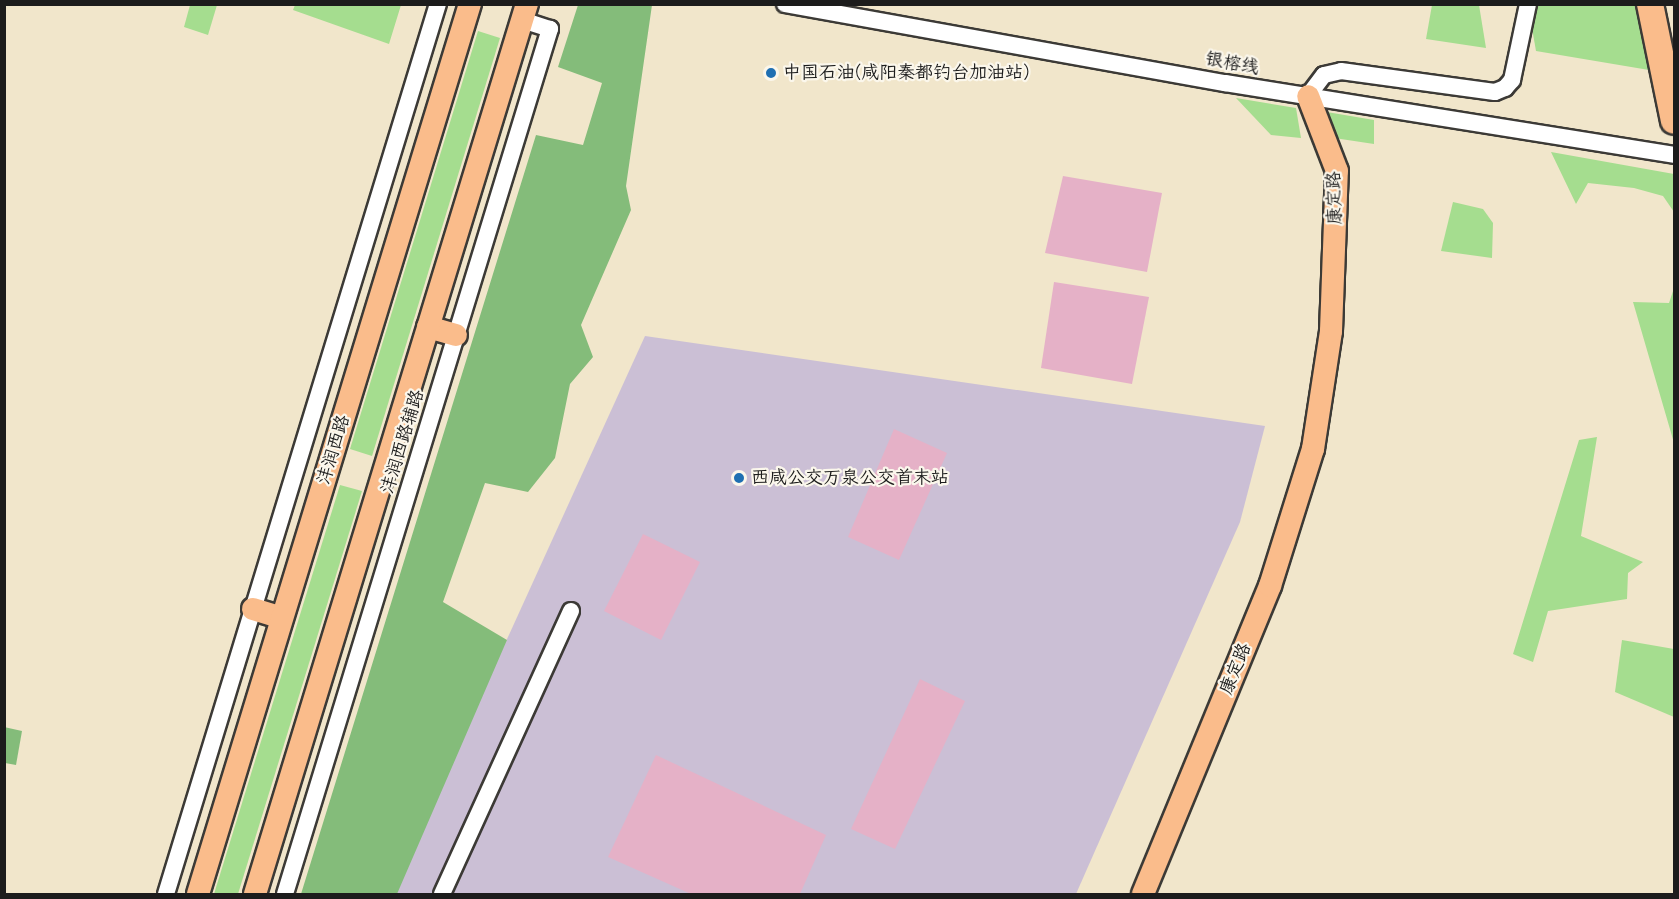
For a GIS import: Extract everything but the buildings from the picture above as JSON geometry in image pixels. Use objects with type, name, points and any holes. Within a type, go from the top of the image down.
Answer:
[{"type":"highway","points":[[1650,4],[1674,121]]},
{"type":"main road","name":"沣润西路","points":[[198,894],[470,4]]},
{"type":"main road","points":[[255,894],[524,12]]},
{"type":"main road","points":[[1308,96],[1327,150]]},
{"type":"main road","name":"康定路","points":[[1143,894],[1274,576],[1312,449],[1331,331],[1336,248],[1337,171],[1327,150]]},
{"type":"main road","name":"康定路","points":[[1158,894],[1281,597],[1310,512],[1331,428],[1346,333],[1350,170],[1327,150]]},
{"type":"main road","points":[[428,327],[456,334]]},
{"type":"main road","points":[[253,609],[282,618]]},
{"type":"street","points":[[166,894],[438,4]]},
{"type":"street","name":"银榕线","points":[[785,4],[1308,96],[1672,154]]},
{"type":"street","points":[[1308,96],[1324,75],[1341,71],[1495,92],[1505,88],[1512,80],[1528,4]]},
{"type":"street","name":"沣润西路辅路","points":[[285,894],[550,29],[524,12]]},
{"type":"street","points":[[442,894],[571,611]]},
{"type":"shaded area","points":[[645,336],[1265,426],[1240,522],[1076,894],[391,894]]},
{"type":"green space","points":[[295,4],[401,5],[389,44],[293,10]]},
{"type":"green space","points":[[190,5],[217,5],[208,35],[184,27]]},
{"type":"green space","points":[[578,5],[652,5],[626,186],[631,210],[581,325],[593,357],[570,384],[555,458],[528,492],[485,483],[443,602],[507,640],[397,894],[301,894],[536,135],[583,145],[602,83],[558,67]]},
{"type":"green space","points":[[1432,5],[1479,5],[1486,48],[1426,39]]},
{"type":"green space","points":[[1528,5],[1636,5],[1649,70],[1536,51]]},
{"type":"green space","points":[[478,31],[500,38],[372,456],[350,449]]},
{"type":"green space","points":[[1236,98],[1296,108],[1301,138],[1271,135]]},
{"type":"green space","points":[[1315,110],[1374,120],[1374,144],[1321,136]]},
{"type":"green space","points":[[1551,152],[1674,174],[1674,212],[1663,196],[1634,188],[1588,183],[1576,204]]},
{"type":"green space","points":[[1453,202],[1483,209],[1493,223],[1492,258],[1441,251]]},
{"type":"green space","points":[[1674,288],[1674,443],[1633,302],[1669,303]]},
{"type":"green space","points":[[1597,437],[1581,536],[1643,562],[1628,573],[1627,599],[1548,611],[1533,662],[1513,654],[1579,440]]},
{"type":"green space","points":[[340,485],[362,491],[238,894],[214,894]]},
{"type":"green space","points":[[1622,640],[1674,649],[1674,717],[1615,692]]},
{"type":"green space","points":[[4,727],[22,731],[16,765],[5,763]]},
{"type":"place","name":"中国石油(咸阳秦都钓台加油站)","points":[[771,73]]},
{"type":"place","name":"西咸公交万泉公交首末站","points":[[739,478]]}]
